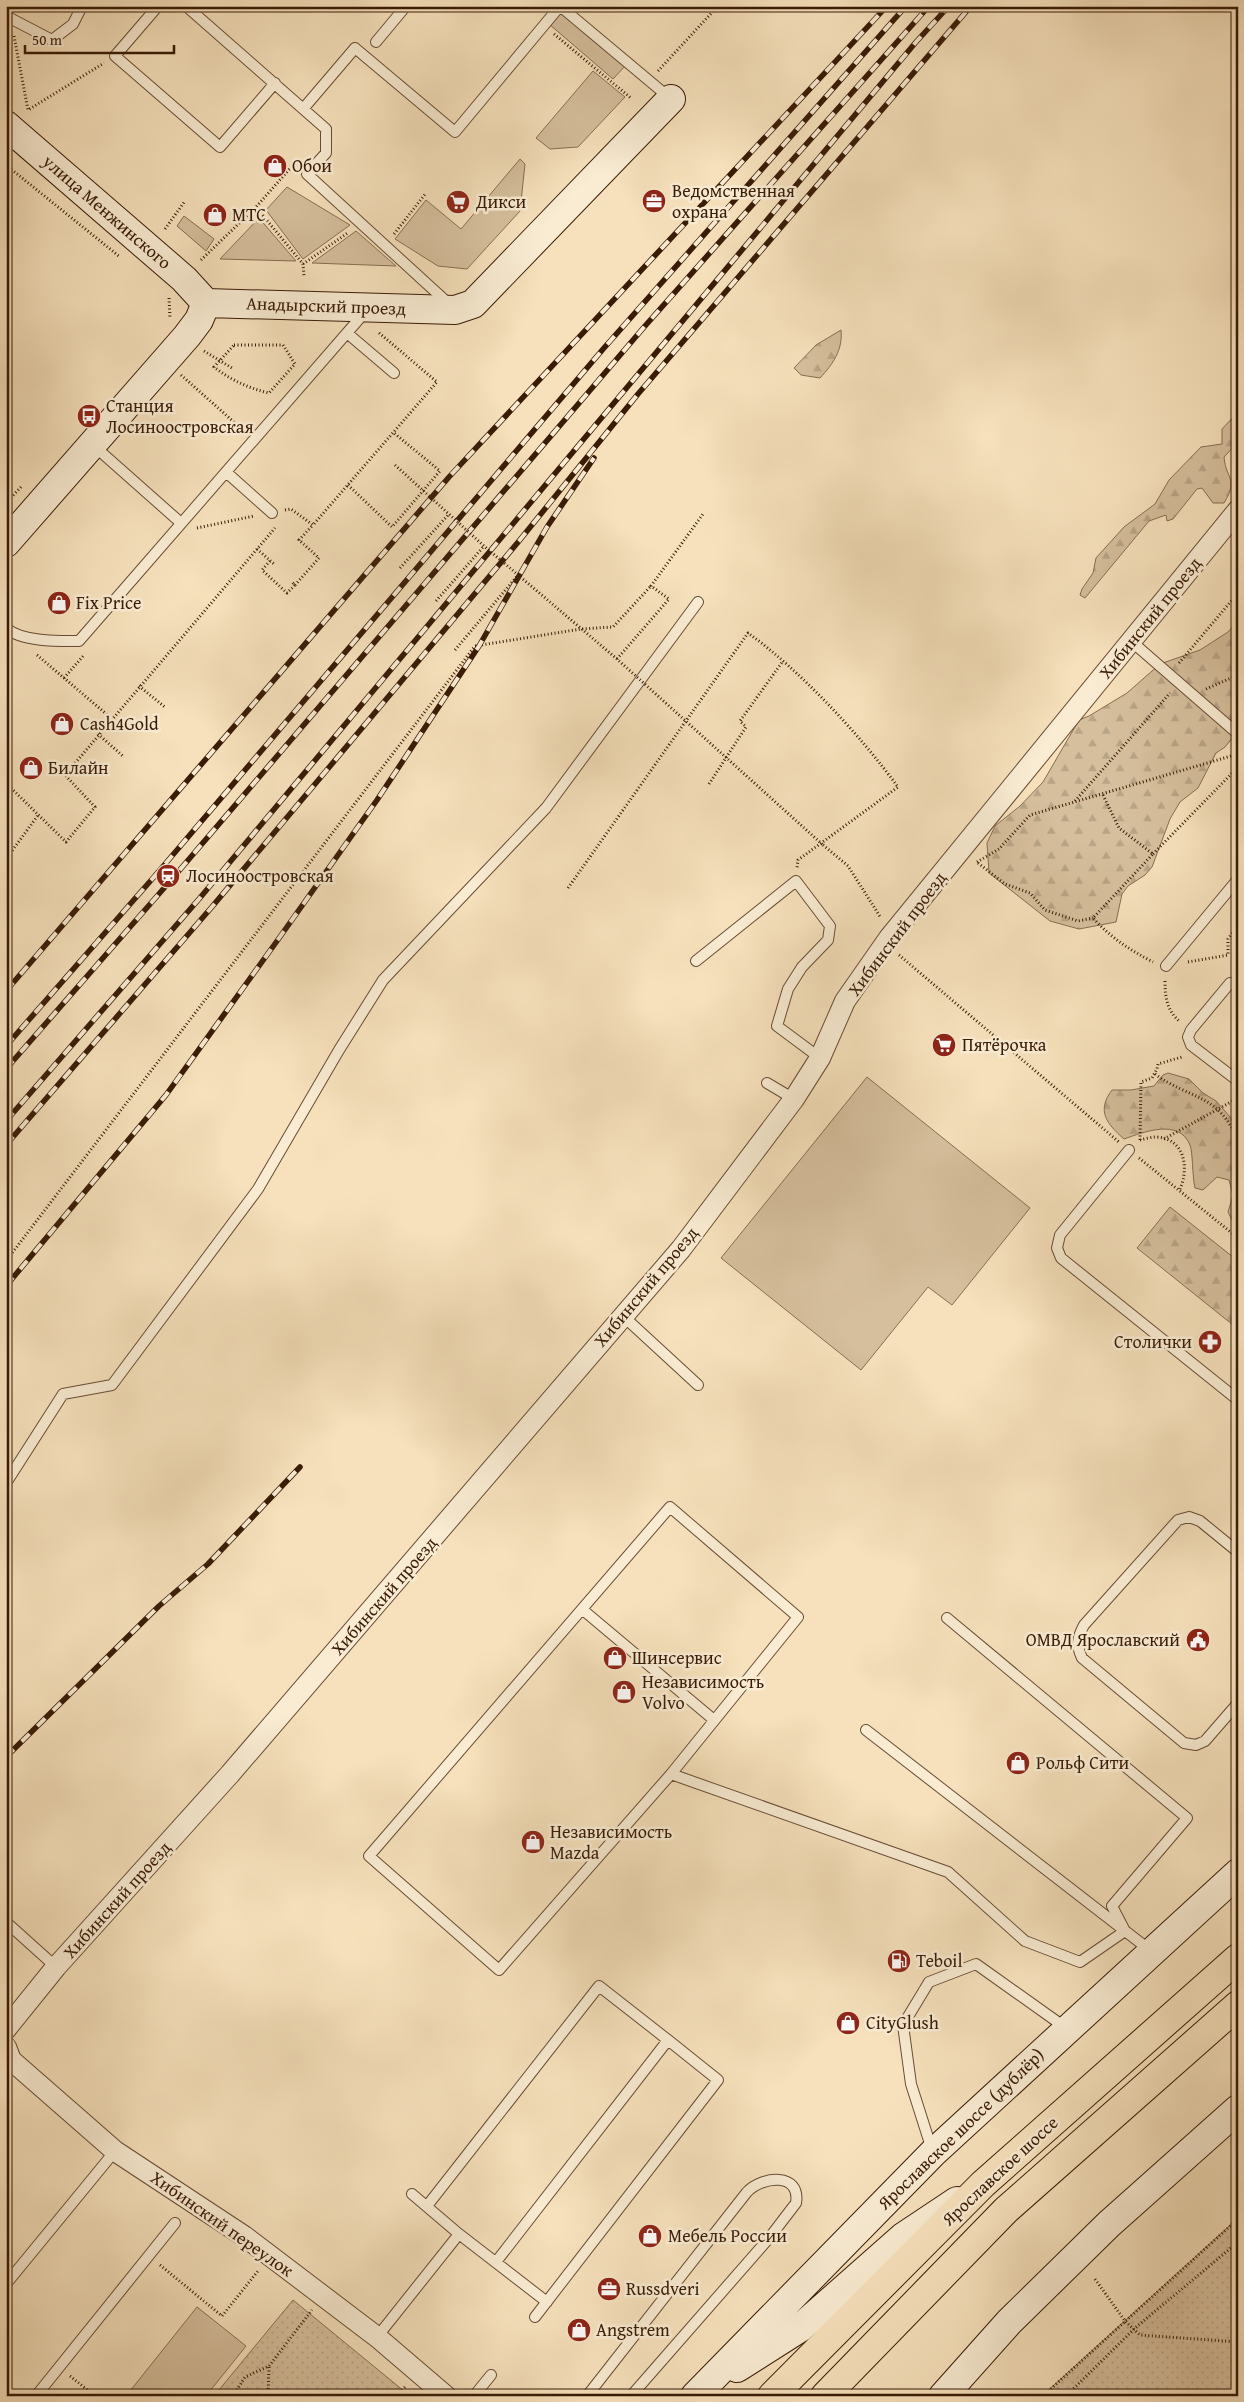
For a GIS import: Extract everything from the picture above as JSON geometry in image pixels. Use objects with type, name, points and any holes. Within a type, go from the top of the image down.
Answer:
[{"type":"main road","name":"Ярославское шоссе","points":[[772,2396],[983,2184],[1238,1958]]},
{"type":"main road","name":"Ярославское шоссе","points":[[825,2396],[1006,2210],[1238,2005]]},
{"type":"street","name":"Анадырский проезд","points":[[206,303],[365,312],[456,310],[473,304],[671,99]]},
{"type":"street","name":"улица Менжинского","points":[[6,125],[184,279],[206,303]]},
{"type":"street","points":[[6,543],[187,336],[199,320],[206,303]]},
{"type":"street","name":"Хибинский проезд","points":[[6,2029],[56,1967],[230,1774],[681,1248],[794,1099],[820,1058],[845,1001],[889,938],[1238,510]]},
{"type":"street","name":"Ярославское шоссе (дублёр)","points":[[696,2395],[933,2153],[1151,1950],[1238,1873]]},
{"type":"street","name":"Хибинский переулок","points":[[6,2047],[11,2060],[116,2151],[244,2236],[377,2337],[446,2396]]},
{"type":"street","points":[[943,2396],[1010,2322],[1109,2224],[1238,2109]]},
{"type":"street","points":[[696,2395],[800,2328],[904,2237],[983,2184]]},
{"type":"lane","points":[[8,18],[52,40],[73,24],[82,6]]},
{"type":"lane","points":[[158,6],[115,56],[220,147],[275,83]]},
{"type":"lane","points":[[186,6],[326,129],[326,153],[306,174],[456,310]]},
{"type":"lane","points":[[376,42],[406,6]]},
{"type":"lane","points":[[303,109],[356,48],[455,132],[560,6],[671,99]]},
{"type":"lane","points":[[9,631],[55,642],[79,641],[365,312]]},
{"type":"lane","points":[[347,333],[394,373]]},
{"type":"lane","points":[[93,445],[181,523]]},
{"type":"lane","points":[[226,472],[272,513]]},
{"type":"lane","points":[[6,1483],[63,1394],[112,1385],[258,1189],[339,1050],[383,980],[546,808],[698,602]]},
{"type":"lane","points":[[1131,641],[1238,734]]},
{"type":"lane","points":[[1166,966],[1238,879]]},
{"type":"lane","points":[[696,961],[796,881],[830,926],[828,940],[802,967],[788,989],[777,1026],[820,1058]]},
{"type":"lane","points":[[1230,983],[1191,1030],[1188,1037],[1191,1045],[1238,1081]]},
{"type":"lane","points":[[767,1083],[794,1099]]},
{"type":"lane","points":[[1129,1150],[1060,1235],[1057,1248],[1061,1258],[1238,1400]]},
{"type":"lane","points":[[622,1316],[698,1385]]},
{"type":"lane","points":[[670,1508],[798,1617],[671,1774],[499,1970],[369,1856],[583,1610],[670,1508]]},
{"type":"lane","points":[[1238,1552],[1200,1521],[1189,1517],[1178,1520],[1084,1625],[1077,1637],[1077,1649],[1082,1658],[1184,1743],[1196,1745],[1205,1741],[1238,1703]]},
{"type":"lane","points":[[583,1610],[714,1720]]},
{"type":"lane","points":[[947,1618],[1187,1818],[1112,1906],[1125,1931]]},
{"type":"lane","points":[[866,1730],[1151,1950]]},
{"type":"lane","points":[[671,1774],[948,1872],[1025,1941],[1080,1962],[1125,1931]]},
{"type":"lane","points":[[6,1922],[56,1967]]},
{"type":"lane","points":[[933,2153],[911,2084],[903,2025],[929,1982],[976,1964],[1067,2029]]},
{"type":"lane","points":[[427,2206],[599,1986],[718,2080],[535,2317]]},
{"type":"lane","points":[[496,2262],[668,2040]]},
{"type":"lane","points":[[6,2284],[116,2151]]},
{"type":"lane","points":[[587,2396],[753,2185],[774,2179],[784,2179],[789,2182],[795,2189],[796,2204],[770,2237],[631,2396]]},
{"type":"lane","points":[[412,2194],[459,2234],[547,2302]]},
{"type":"lane","points":[[36,2396],[175,2223]]},
{"type":"lane","points":[[377,2337],[459,2234]]},
{"type":"lane","points":[[474,2396],[491,2375]]},
{"type":"path","points":[[649,81],[718,6]]},
{"type":"path","points":[[8,18],[28,110],[115,56]]},
{"type":"path","points":[[544,25],[632,99]]},
{"type":"path","points":[[6,164],[125,261]]},
{"type":"path","points":[[202,260],[256,207],[293,165]]},
{"type":"path","points":[[385,246],[426,193]]},
{"type":"path","points":[[165,229],[186,201]]},
{"type":"path","points":[[256,207],[303,264],[304,276]]},
{"type":"path","points":[[303,264],[361,224]]},
{"type":"path","points":[[162,292],[169,298]]},
{"type":"path","points":[[365,312],[437,382],[348,485],[392,527],[440,472],[394,433]]},
{"type":"path","points":[[234,345],[283,345],[295,364],[269,393],[250,388],[230,379],[214,367],[220,360],[234,345]]},
{"type":"path","points":[[200,347],[232,368]]},
{"type":"path","points":[[180,375],[254,439]]},
{"type":"path","points":[[395,465],[484,546],[617,658],[848,866],[877,909],[896,952],[1129,1150],[1238,1238]]},
{"type":"path","points":[[285,516],[291,509]]},
{"type":"path","points":[[400,568],[449,514]]},
{"type":"path","points":[[6,1261],[475,646],[581,629],[613,627],[651,586],[703,514]]},
{"type":"path","points":[[6,783],[40,814],[66,842],[95,807],[65,775],[111,718],[280,522]]},
{"type":"path","points":[[270,560],[262,570],[287,593],[319,558],[299,540],[313,525]]},
{"type":"path","points":[[436,601],[484,546]]},
{"type":"path","points":[[257,549],[274,564]]},
{"type":"path","points":[[455,650],[518,575]]},
{"type":"path","points":[[291,581],[295,585]]},
{"type":"path","points":[[617,658],[669,599],[651,586]]},
{"type":"path","points":[[1169,675],[1238,592]]},
{"type":"path","points":[[9,631],[111,718]]},
{"type":"path","points":[[568,888],[748,633],[783,660],[825,702],[898,787],[798,860],[796,881]]},
{"type":"path","points":[[709,784],[746,727],[740,721],[783,660]]},
{"type":"path","points":[[1192,695],[1238,675]]},
{"type":"path","points":[[1074,803],[1178,683]]},
{"type":"path","points":[[139,686],[166,708]]},
{"type":"path","points":[[98,734],[124,756]]},
{"type":"path","points":[[978,863],[999,849],[1030,815],[1238,754]]},
{"type":"path","points":[[963,848],[978,863],[1005,884],[1030,893],[1045,910],[1078,921],[1093,918],[1238,767]]},
{"type":"path","points":[[1103,795],[1119,828],[1153,854]]},
{"type":"path","points":[[6,859],[40,814]]},
{"type":"path","points":[[1093,918],[1106,933],[1128,949],[1166,966],[1228,955],[1228,939],[1238,925]]},
{"type":"path","points":[[1166,966],[1164,976],[1166,999],[1170,1012],[1191,1030]]},
{"type":"path","points":[[1140,1140],[1141,1082],[1147,1081],[1155,1074],[1158,1064],[1200,1052]]},
{"type":"path","points":[[1155,1074],[1205,1100],[1218,1110],[1228,1122],[1238,1142]]},
{"type":"path","points":[[1163,1139],[1238,1098]]},
{"type":"path","points":[[1129,1150],[1140,1140],[1157,1137],[1175,1144],[1184,1158],[1185,1172],[1179,1191]]},
{"type":"path","points":[[1043,2396],[1238,2219]]},
{"type":"path","points":[[1066,2396],[1134,2329],[1238,2242]]},
{"type":"path","points":[[150,2256],[222,2316],[262,2265]]},
{"type":"path","points":[[1095,2279],[1125,2321],[1140,2335],[1238,2342]]},
{"type":"path","points":[[233,2396],[245,2377],[269,2366],[315,2307]]},
{"type":"path","points":[[268,2396],[269,2366]]},
{"type":"path","points":[[59,2367],[94,2396]]},
{"type":"path","points":[[398,2396],[408,2382]]},
{"type":"green space","points":[[561,10],[626,65],[613,79],[549,24]]},
{"type":"green space","points":[[593,71],[625,97],[578,147],[550,149],[536,138]]},
{"type":"green space","points":[[520,159],[525,164],[520,211],[467,269],[438,266],[395,239],[426,200],[461,229]]},
{"type":"green space","points":[[287,187],[350,225],[303,259],[266,210]]},
{"type":"green space","points":[[184,216],[214,239],[206,251],[177,226]]},
{"type":"green space","points":[[259,218],[296,261],[220,259]]},
{"type":"green space","points":[[356,231],[396,266],[312,263]]},
{"type":"green space","points":[[841,330],[839,350],[820,378],[801,375],[794,368],[816,345]]},
{"type":"green space","points":[[1238,412],[1238,442],[1224,457],[1231,488],[1224,503],[1213,503],[1202,488],[1197,489],[1173,519],[1167,521],[1166,515],[1149,521],[1085,598],[1080,595],[1093,573],[1096,558],[1124,527],[1155,504],[1169,480],[1201,447],[1222,444],[1222,429]]},
{"type":"green space","points":[[1238,621],[1238,731],[1225,747],[1216,753],[1198,788],[1180,802],[1170,819],[1152,867],[1145,875],[1128,886],[1122,894],[1116,922],[1079,929],[1050,921],[989,873],[987,843],[995,826],[1020,806],[1043,782],[1079,720],[1127,693],[1160,664],[1200,650],[1228,632]]},
{"type":"green space","points":[[1168,1073],[1189,1079],[1203,1093],[1216,1101],[1238,1126],[1238,1232],[1228,1212],[1233,1195],[1229,1180],[1217,1177],[1203,1190],[1195,1188],[1191,1149],[1185,1137],[1170,1129],[1160,1129],[1124,1139],[1113,1128],[1106,1117],[1104,1111],[1105,1104],[1112,1090],[1131,1090],[1154,1086],[1163,1075]]},
{"type":"green space","points":[[867,1077],[1030,1208],[952,1305],[928,1287],[861,1370],[721,1258]]},
{"type":"green space","points":[[1170,1207],[1238,1261],[1238,1329],[1137,1248]]},
{"type":"green space","points":[[1238,2218],[1238,2396],[1042,2396]]},
{"type":"green space","points":[[293,2300],[410,2396],[214,2396]]},
{"type":"green space","points":[[197,2307],[246,2346],[206,2396],[126,2396]]},
{"type":"railway","points":[[6,991],[449,477],[887,6]]},
{"type":"railway","points":[[6,1046],[160,870],[604,348],[906,6]]},
{"type":"railway","points":[[6,1069],[172,879],[645,326],[929,6]]},
{"type":"railway","points":[[6,1121],[199,899],[916,42],[949,6]]},
{"type":"railway","points":[[6,1145],[211,908],[519,541],[638,394],[971,6]]},
{"type":"railway","points":[[6,1286],[166,1095],[277,941],[377,800],[479,646],[547,527],[594,458]]},
{"type":"railway","points":[[6,1757],[159,1606],[208,1564],[300,1467]]},
{"type":"place","name":"Обои","points":[[275,166]]},
{"type":"place","name":"Ведомственная охрана","points":[[654,201]]},
{"type":"place","name":"Дикси","points":[[458,202]]},
{"type":"place","name":"МТС","points":[[215,215]]},
{"type":"place","name":"Станция Лосиноостровская","points":[[89,416]]},
{"type":"place","name":"Fix Price","points":[[59,603]]},
{"type":"place","name":"Cash4Gold","points":[[62,724]]},
{"type":"place","name":"Билайн","points":[[31,768]]},
{"type":"place","name":"Лосиноостровская","points":[[168,876]]},
{"type":"place","name":"Пятёрочка","points":[[944,1045]]},
{"type":"place","name":"Столички","points":[[1210,1342]]},
{"type":"place","name":"ОМВД Ярославский","points":[[1198,1640]]},
{"type":"place","name":"Шинсервис","points":[[615,1658]]},
{"type":"place","name":"Независимость Volvo","points":[[624,1692]]},
{"type":"place","name":"Рольф Сити","points":[[1018,1763]]},
{"type":"place","name":"Независимость Mazda","points":[[533,1842]]},
{"type":"place","name":"Teboil","points":[[899,1961]]},
{"type":"place","name":"CityGlush","points":[[848,2023]]},
{"type":"place","name":"Мебель России","points":[[650,2236]]},
{"type":"place","name":"Russdveri","points":[[609,2289]]},
{"type":"place","name":"Angstrem","points":[[579,2330]]}]
